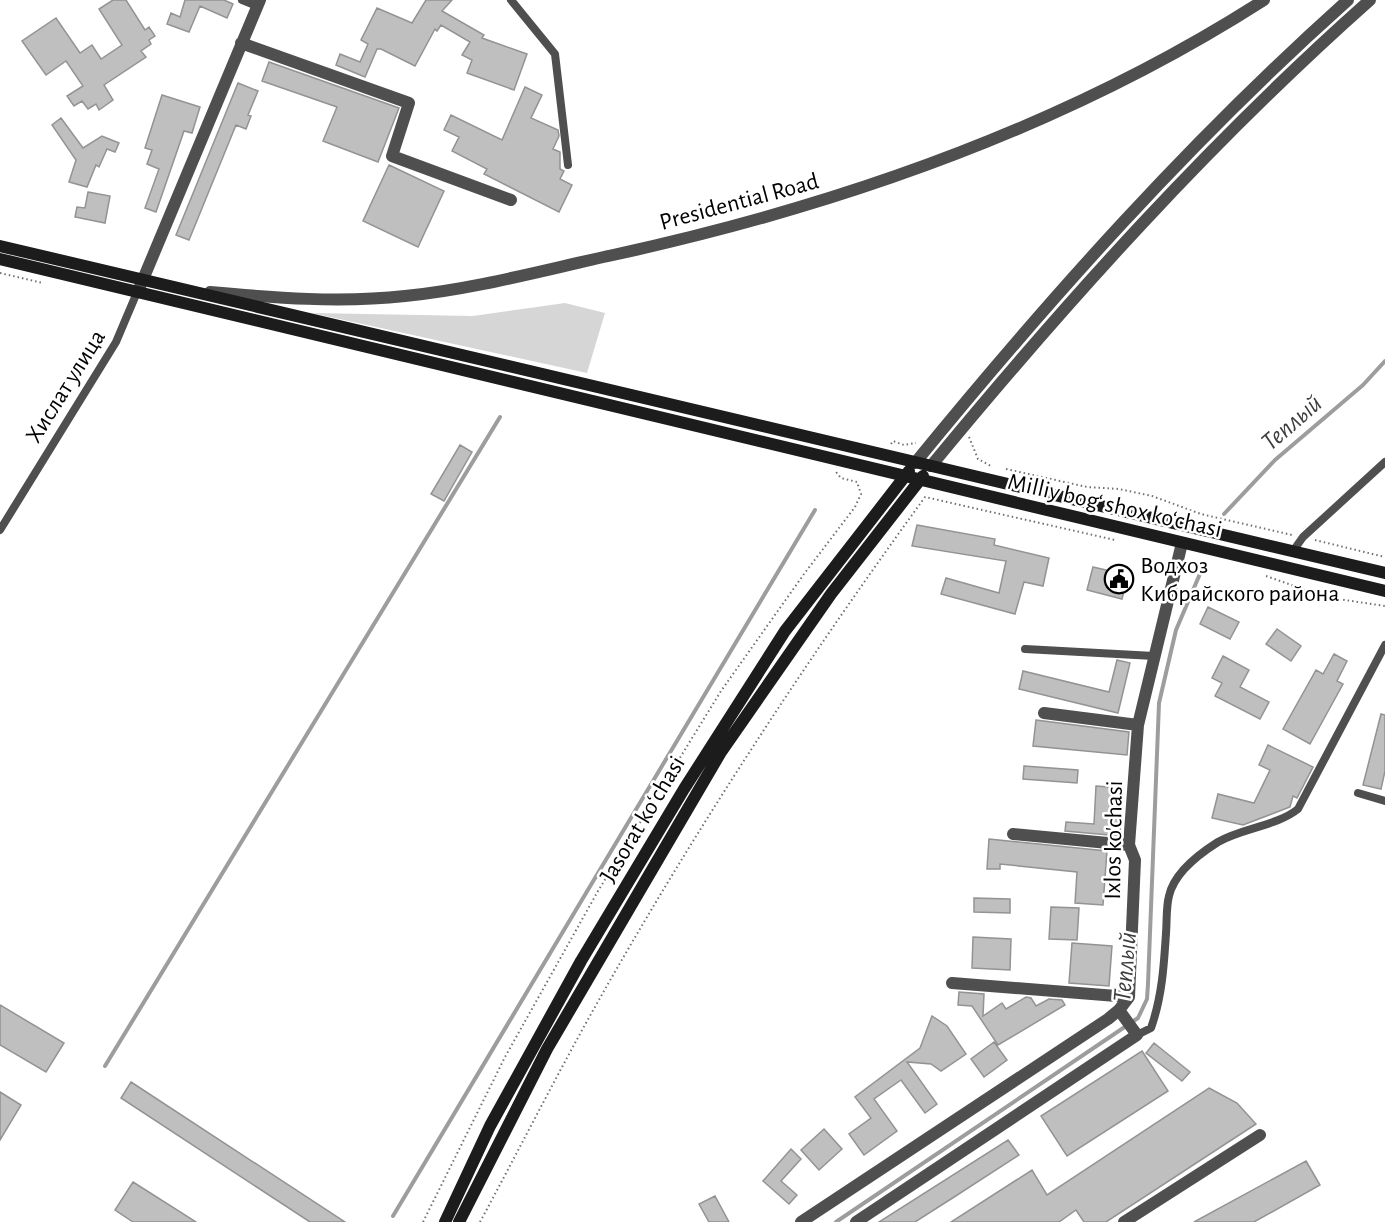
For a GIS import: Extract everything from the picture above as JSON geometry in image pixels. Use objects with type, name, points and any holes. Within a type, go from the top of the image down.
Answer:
[{"type":"main road","points":[[0,246],[140,285]]},
{"type":"main road","points":[[0,259],[140,285]]},
{"type":"main road","name":"Milliy bog‘ shox ko‘chasi","points":[[140,285],[185,289],[1385,573]]},
{"type":"main road","name":"Milliy bog‘ shox ko‘chasi","points":[[140,285],[904,477],[1385,591]]},
{"type":"main road","name":"Jasorat koʻchasi","points":[[445,1222],[490,1126],[570,980],[690,780],[785,631],[915,463]]},
{"type":"main road","name":"Jasorat koʻchasi","points":[[459,1222],[547,1049],[721,752],[831,594],[931,466]]},
{"type":"street","name":"Presidential Road","points":[[185,289],[294,298],[404,296],[476,285],[719,230],[869,186],[1009,134],[1161,62],[1264,0]]},
{"type":"street","points":[[915,463],[1062,288],[1133,210],[1258,83],[1348,0]]},
{"type":"street","points":[[931,466],[995,388],[1166,197],[1322,43],[1370,0]]},
{"type":"street","points":[[140,285],[258,3]]},
{"type":"street","points":[[242,43],[410,103],[392,156],[511,200]]},
{"type":"street","name":"Ixlos ko'chasi","points":[[1128,997],[1135,860],[1129,845],[1138,725],[1182,543]]},
{"type":"street","points":[[1044,713],[1138,725]]},
{"type":"street","points":[[1013,834],[1129,845]]},
{"type":"street","points":[[952,983],[1128,997]]},
{"type":"street","points":[[801,1222],[1119,1010],[1128,997]]},
{"type":"street","points":[[856,1222],[1137,1035],[1119,1010]]},
{"type":"street","points":[[1124,1222],[1260,1135]]},
{"type":"lane","points":[[242,0],[258,3]]},
{"type":"lane","points":[[511,0],[555,54],[568,165]]},
{"type":"lane","name":"Хислат улица","points":[[0,530],[116,342],[140,285]]},
{"type":"lane","points":[[1293,551],[1302,537],[1385,462]]},
{"type":"lane","points":[[1137,1035],[1151,1028],[1156,1013],[1163,982],[1169,894],[1187,864],[1219,842],[1261,824],[1289,816],[1298,809],[1382,661],[1385,645]]},
{"type":"lane","points":[[1025,649],[1154,656]]},
{"type":"lane","points":[[1358,793],[1385,801]]},
{"type":"path","points":[[0,273],[45,284]]},
{"type":"path","points":[[968,435],[978,459],[990,466],[1087,487],[1119,489],[1152,496],[1201,514],[1385,557]]},
{"type":"path","points":[[893,441],[904,445],[915,443],[924,437]]},
{"type":"path","points":[[423,1222],[505,1058],[598,891],[722,691],[804,574],[855,507],[861,494],[860,487],[857,482],[841,478],[836,472]]},
{"type":"path","points":[[480,1222],[600,999],[716,806],[769,721],[925,497],[1124,542]]},
{"type":"path","points":[[1264,575],[1325,597],[1385,606]]},
{"type":"shaded area","points":[[565,303],[605,313],[587,373],[312,313],[473,316]]},
{"type":"building","points":[[113,0],[126,0],[145,30],[149,27],[155,36],[149,40],[151,44],[141,51],[146,57],[104,85],[113,100],[99,110],[96,104],[88,109],[82,101],[74,106],[67,96],[83,86],[66,61],[46,75],[22,41],[56,18],[80,53],[92,45],[101,59],[122,45],[99,9]]},
{"type":"building","points":[[185,0],[224,0],[233,4],[227,18],[200,6],[189,32],[167,24],[171,13],[180,17]]},
{"type":"building","points":[[426,0],[452,0],[442,11],[484,35],[482,38],[527,54],[514,90],[467,73],[472,60],[462,55],[470,42],[441,25],[437,31],[435,29],[415,66],[381,49],[377,49],[365,77],[336,65],[340,54],[360,62],[368,44],[361,40],[377,8],[412,23]]},
{"type":"building","points":[[269,62],[399,108],[378,162],[323,141],[337,107],[262,81]]},
{"type":"building","points":[[238,83],[258,91],[248,115],[251,116],[246,129],[236,125],[189,240],[176,235]]},
{"type":"building","points":[[525,87],[542,95],[531,118],[558,130],[559,136],[553,149],[560,152],[560,169],[564,171],[560,179],[572,185],[559,212],[484,174],[487,169],[452,151],[459,137],[444,130],[451,115],[502,140]]},
{"type":"building","points":[[162,95],[200,107],[192,133],[184,131],[156,212],[145,208],[159,169],[147,164],[152,150],[145,148]]},
{"type":"building","points":[[61,118],[83,148],[102,136],[119,143],[115,152],[107,149],[99,167],[96,165],[87,187],[69,182],[76,160],[52,125]]},
{"type":"building","points":[[389,165],[444,191],[418,247],[363,221]]},
{"type":"building","points":[[88,192],[110,196],[105,223],[75,217],[77,207],[85,208]]},
{"type":"building","points":[[460,445],[472,452],[444,501],[431,494]]},
{"type":"building","points":[[917,525],[995,539],[994,545],[1049,558],[1043,586],[1024,582],[1015,614],[941,594],[946,578],[999,593],[1006,561],[912,546]]},
{"type":"building","points":[[1093,567],[1128,575],[1122,599],[1087,590]]},
{"type":"building","points":[[1208,607],[1239,622],[1230,639],[1200,624]]},
{"type":"building","points":[[1277,629],[1301,646],[1291,661],[1266,644]]},
{"type":"building","points":[[1334,654],[1347,661],[1337,681],[1343,684],[1310,744],[1283,729],[1316,670],[1323,674]]},
{"type":"building","points":[[1223,656],[1249,670],[1240,687],[1269,702],[1260,719],[1215,696],[1222,683],[1212,678]]},
{"type":"building","points":[[1117,660],[1130,663],[1118,713],[1019,689],[1023,671],[1109,692]]},
{"type":"building","points":[[1381,714],[1385,715],[1385,771],[1381,789],[1363,785]]},
{"type":"building","points":[[1036,720],[1129,732],[1127,755],[1033,746]]},
{"type":"building","points":[[1268,745],[1313,767],[1297,798],[1293,796],[1290,807],[1243,825],[1212,818],[1218,794],[1254,803],[1270,770],[1259,765]]},
{"type":"building","points":[[1024,766],[1078,770],[1077,783],[1023,779]]},
{"type":"building","points":[[1096,786],[1122,788],[1120,836],[1065,831],[1066,822],[1094,824]]},
{"type":"building","points":[[989,839],[1107,851],[1103,905],[1075,903],[1077,872],[1000,864],[1000,869],[987,869]]},
{"type":"building","points":[[974,898],[1010,899],[1010,913],[974,912]]},
{"type":"building","points":[[1051,907],[1079,908],[1077,940],[1049,939]]},
{"type":"building","points":[[973,937],[1011,939],[1010,970],[972,968]]},
{"type":"building","points":[[1072,943],[1112,946],[1109,986],[1069,983]]},
{"type":"building","points":[[959,992],[984,994],[983,1016],[1002,1003],[1006,1009],[1026,997],[1031,998],[1036,1006],[1049,999],[1062,1000],[1065,1005],[998,1045],[972,1006],[958,1005]]},
{"type":"building","points":[[0,1005],[64,1043],[46,1072],[0,1045]]},
{"type":"building","points":[[932,1016],[947,1026],[966,1054],[941,1071],[931,1064],[907,1062],[937,1104],[925,1113],[901,1080],[874,1099],[897,1131],[864,1155],[849,1134],[871,1118],[855,1097],[920,1048]]},
{"type":"building","points":[[994,1042],[1007,1060],[984,1077],[971,1059]]},
{"type":"building","points":[[1154,1043],[1190,1072],[1182,1081],[1146,1053]]},
{"type":"building","points":[[1142,1051],[1168,1091],[1067,1156],[1041,1116]]},
{"type":"building","points":[[131,1082],[345,1222],[310,1222],[121,1098]]},
{"type":"building","points":[[1209,1088],[1237,1103],[1256,1124],[1106,1222],[1084,1222],[1076,1210],[1059,1222],[951,1222],[1032,1170],[1047,1195]]},
{"type":"building","points":[[0,1092],[21,1105],[0,1140]]},
{"type":"building","points":[[824,1129],[842,1149],[819,1170],[801,1150]]},
{"type":"building","points":[[1008,1140],[1019,1155],[915,1222],[879,1222]]},
{"type":"building","points":[[791,1149],[801,1159],[781,1181],[797,1195],[789,1204],[763,1181]]},
{"type":"building","points":[[1306,1161],[1320,1185],[1254,1222],[1194,1222]]},
{"type":"building","points":[[133,1182],[196,1222],[133,1222],[115,1210]]},
{"type":"building","points":[[715,1196],[729,1222],[709,1222],[699,1204]]},
{"type":"waterway","name":"Теплый","points":[[1224,514],[1275,460],[1363,385],[1385,361]]},
{"type":"waterway","points":[[105,1066],[500,417]]},
{"type":"waterway","points":[[393,1216],[815,510]]},
{"type":"waterway","name":"Теплый","points":[[836,1222],[1138,1018],[1147,999],[1159,703],[1176,630],[1205,562]]},
{"type":"place","name":"Водхоз Кибрайского района","points":[[1119,579]]}]
